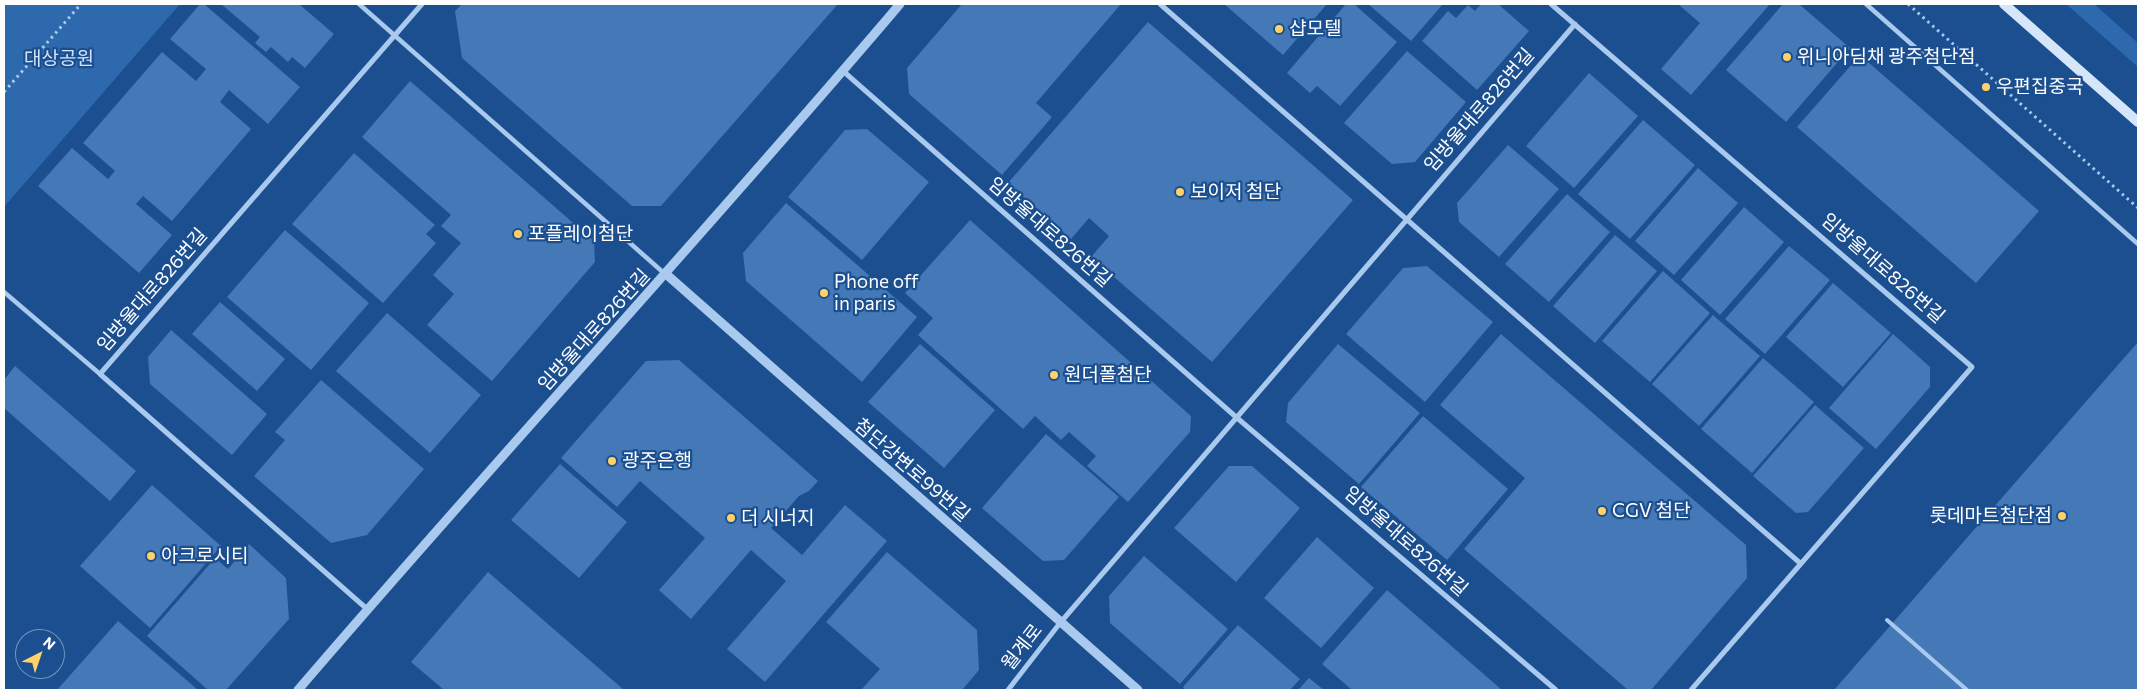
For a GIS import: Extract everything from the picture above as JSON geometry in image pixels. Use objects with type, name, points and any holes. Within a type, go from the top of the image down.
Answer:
[{"type":"main road","points":[[2004,4],[2138,122]]},
{"type":"street","points":[[359,4],[666,274]]},
{"type":"street","name":"임방울대로826번길","points":[[367,609],[100,374],[422,4]]},
{"type":"street","name":"임방울대로826번길","points":[[298,690],[367,609],[666,274],[900,4]]},
{"type":"street","points":[[1160,4],[1800,563]]},
{"type":"street","name":"임방울대로826번길","points":[[1552,4],[1972,367],[1691,690]]},
{"type":"street","points":[[1866,4],[2138,244]]},
{"type":"street","name":"임방울대로826번길","points":[[1060,623],[1575,24]]},
{"type":"street","name":"임방울대로826번길","points":[[842,71],[1236,417],[1556,690]]},
{"type":"street","name":"첨단강변로99번길","points":[[666,274],[1138,690]]},
{"type":"street","points":[[4,292],[100,374]]},
{"type":"street","name":"월계로","points":[[1008,690],[1060,623]]},
{"type":"lane","points":[[1887,620],[1968,690]]},
{"type":"path","points":[[4,92],[81,4]]},
{"type":"path","points":[[1908,4],[2138,208]]},
{"type":"green space","name":"대상공원","points":[[4,4],[180,4],[4,207]]},
{"type":"green space","points":[[2066,4],[2094,4],[2138,43],[2138,67]]},
{"type":"building","points":[[200,4],[204,4],[300,87],[268,124],[229,90],[220,102],[251,129],[172,221],[143,196],[136,204],[172,235],[139,273],[38,186],[72,148],[108,179],[115,171],[83,143],[162,52],[196,81],[206,69],[170,39]]},
{"type":"building","points":[[221,4],[299,4],[334,34],[305,68],[292,57],[288,62],[271,47],[266,52],[255,43],[260,37]]},
{"type":"building","points":[[462,4],[838,4],[661,206],[632,206],[462,58],[455,11]]},
{"type":"building","points":[[962,4],[1121,4],[1036,103],[1052,117],[1002,175],[909,94],[907,68]]},
{"type":"building","name":"샵모텔","points":[[1224,4],[1327,4],[1283,55]]},
{"type":"building","points":[[1346,4],[1354,4],[1397,42],[1340,106],[1317,86],[1310,93],[1287,73]]},
{"type":"building","points":[[1368,4],[1443,4],[1411,41]]},
{"type":"building","points":[[1481,4],[1498,4],[1529,31],[1477,90],[1422,41],[1448,11],[1456,18],[1468,5],[1475,11]]},
{"type":"building","points":[[1678,4],[1770,4],[1691,95],[1661,69],[1700,23]]},
{"type":"building","points":[[1783,4],[1799,4],[1850,48],[1786,122],[1726,70]]},
{"type":"building","name":"보이저 첨단","points":[[1148,22],[1353,200],[1212,362],[1091,257],[1109,236],[1089,218],[1071,239],[1008,183]]},
{"type":"building","points":[[1407,51],[1466,102],[1415,162],[1392,164],[1344,123]]},
{"type":"building","points":[[1860,55],[2039,211],[1976,283],[1797,127]]},
{"type":"building","points":[[1589,73],[1638,116],[1574,188],[1526,146]]},
{"type":"building","name":"포플레이첨단","points":[[410,81],[594,241],[595,262],[492,381],[427,325],[454,294],[433,275],[461,243],[441,226],[451,215],[362,137]]},
{"type":"building","points":[[1643,120],[1695,165],[1630,239],[1578,194]]},
{"type":"building","points":[[867,129],[929,182],[862,260],[788,197],[845,130]]},
{"type":"building","points":[[1508,145],[1559,189],[1499,257],[1459,222],[1457,203]]},
{"type":"building","points":[[354,153],[435,225],[426,234],[436,243],[383,303],[292,224]]},
{"type":"building","points":[[1698,168],[1738,203],[1674,275],[1635,241]]},
{"type":"building","points":[[1567,194],[1610,232],[1549,302],[1505,264]]},
{"type":"building","points":[[786,203],[917,317],[862,382],[746,281],[743,253]]},
{"type":"building","points":[[1744,207],[1784,242],[1720,315],[1681,280]]},
{"type":"building","name":"원더폴첨단","points":[[970,220],[1191,416],[1190,432],[1128,502],[1087,466],[1096,456],[1069,432],[1061,440],[1035,416],[1023,429],[918,335],[933,318],[905,293]]},
{"type":"building","points":[[285,230],[369,303],[311,370],[227,297]]},
{"type":"building","points":[[1615,235],[1657,271],[1595,343],[1553,306]]},
{"type":"building","points":[[1789,246],[1830,280],[1765,354],[1725,319]]},
{"type":"building","points":[[1427,266],[1493,322],[1425,402],[1346,334],[1403,268]]},
{"type":"building","points":[[1663,271],[1710,313],[1650,382],[1602,341]]},
{"type":"building","points":[[1833,283],[1891,333],[1843,387],[1786,337]]},
{"type":"building","points":[[220,302],[285,359],[257,391],[192,334]]},
{"type":"building","points":[[387,313],[481,395],[430,453],[336,371]]},
{"type":"building","points":[[1713,315],[1760,356],[1699,426],[1652,384]]},
{"type":"building","points":[[171,330],[267,414],[232,455],[150,384],[148,357]]},
{"type":"building","name":"CGV 첨단","points":[[1501,334],[1746,545],[1747,578],[1651,690],[1628,690],[1464,549],[1525,478],[1440,405]]},
{"type":"building","points":[[1893,334],[1930,367],[1930,387],[1876,449],[1829,408]]},
{"type":"building","name":"롯데마트첨단점","points":[[2138,342],[2138,690],[1834,690]]},
{"type":"building","points":[[920,344],[995,410],[944,468],[868,402]]},
{"type":"building","points":[[1338,344],[1420,413],[1359,484],[1286,422],[1288,403]]},
{"type":"building","points":[[1763,358],[1814,402],[1752,473],[1701,429]]},
{"type":"building","name":"더 시너지","points":[[679,360],[818,481],[809,491],[799,496],[771,528],[802,555],[845,505],[887,541],[765,682],[727,649],[786,581],[751,550],[691,619],[659,590],[705,538],[640,481],[617,507],[561,458],[646,361]]},
{"type":"building","points":[[15,366],[136,471],[110,501],[4,408],[4,380]]},
{"type":"building","points":[[321,380],[424,469],[367,535],[331,543],[254,476],[285,440],[275,432]]},
{"type":"building","points":[[1815,405],[1864,448],[1808,512],[1796,513],[1753,476]]},
{"type":"building","points":[[1423,416],[1508,489],[1447,560],[1361,487]]},
{"type":"building","points":[[1046,434],[1119,497],[1064,560],[1043,561],[982,508]]},
{"type":"building","points":[[560,464],[627,522],[579,578],[511,520]]},
{"type":"building","points":[[1229,466],[1252,466],[1300,508],[1236,582],[1174,528]]},
{"type":"building","name":"아크로시티","points":[[152,485],[221,546],[150,628],[80,566]]},
{"type":"building","points":[[1317,537],[1374,588],[1321,648],[1264,598]]},
{"type":"building","points":[[249,544],[286,578],[289,619],[226,690],[208,690],[147,636],[215,558],[228,569]]},
{"type":"building","points":[[887,552],[977,630],[979,670],[962,690],[861,690],[880,669],[826,622]]},
{"type":"building","points":[[1144,556],[1228,629],[1180,684],[1110,623],[1109,596]]},
{"type":"building","points":[[488,572],[624,690],[444,690],[411,662]]},
{"type":"building","points":[[1387,590],[1502,690],[1352,690],[1322,664]]},
{"type":"building","points":[[118,621],[198,690],[57,690]]},
{"type":"building","points":[[1238,625],[1300,679],[1290,690],[1186,690],[1183,687]]},
{"type":"building","points":[[1309,678],[1324,690],[1298,690]]},
{"type":"place","name":"샵모텔","points":[[1279,29]]},
{"type":"place","name":"위니아딤채 광주첨단점","points":[[1787,57]]},
{"type":"place","name":"우편집중국","points":[[1986,87]]},
{"type":"place","name":"보이저 첨단","points":[[1180,192]]},
{"type":"place","name":"포플레이첨단","points":[[518,234]]},
{"type":"place","name":"Phone off in paris","points":[[824,293]]},
{"type":"place","name":"원더폴첨단","points":[[1054,375]]},
{"type":"place","name":"광주은행","points":[[612,461]]},
{"type":"place","name":"CGV 첨단","points":[[1602,511]]},
{"type":"place","name":"롯데마트첨단점","points":[[2062,516]]},
{"type":"place","name":"더 시너지","points":[[731,518]]},
{"type":"place","name":"아크로시티","points":[[151,556]]}]
